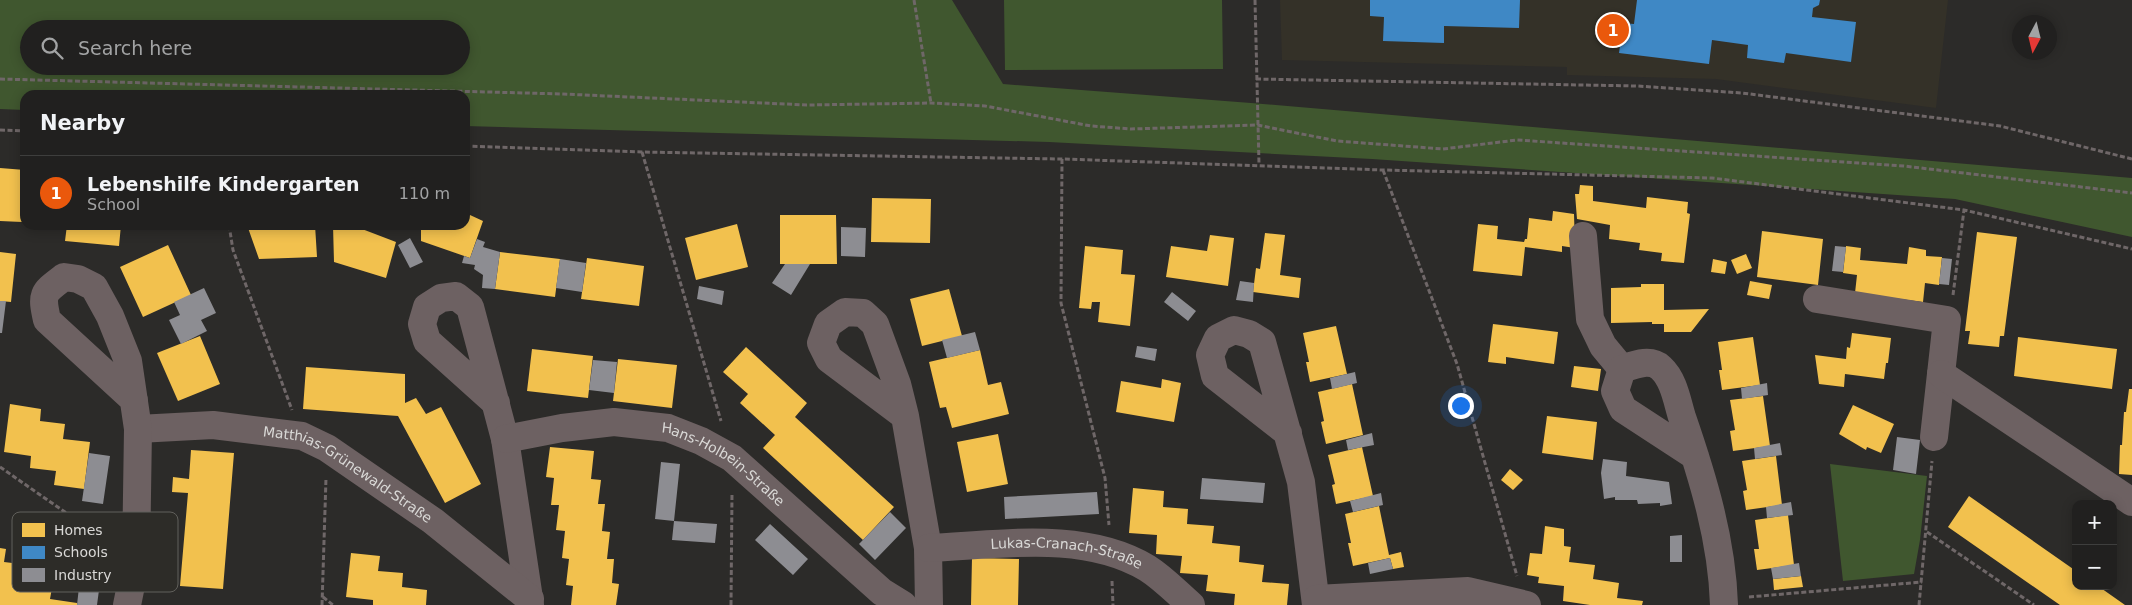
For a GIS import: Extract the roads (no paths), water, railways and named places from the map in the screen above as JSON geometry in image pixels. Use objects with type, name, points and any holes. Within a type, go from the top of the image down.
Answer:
[{"type":"street","points":[[1583,236],[1590,319],[1603,346],[1622,369]]},
{"type":"street","points":[[1817,299],[1947,320],[1934,437]]},
{"type":"street","points":[[1622,369],[1640,362],[1660,366],[1669,378],[1695,456],[1714,522],[1724,602]]},
{"type":"street","points":[[1622,369],[1615,391],[1623,409],[1695,456]]},
{"type":"street","points":[[1941,374],[2132,502]]},
{"type":"street","points":[[134,400],[138,429],[137,512]]},
{"type":"street","name":"Matthias-Grünewald-Straße","points":[[496,403],[506,439],[530,602]]},
{"type":"street","points":[[905,416],[928,548],[929,605]]},
{"type":"street","name":"Hans-Holbein-Straße","points":[[506,439],[562,428],[614,422],[668,428],[701,441],[732,458],[882,592],[903,605]]},
{"type":"street","name":"Matthias-Grünewald-Straße","points":[[138,429],[214,425],[302,436],[327,448],[433,521],[530,602]]},
{"type":"street","points":[[1288,433],[1301,482],[1316,602],[1468,591],[1526,604]]},
{"type":"street","name":"Lukas-Cranach-Straße","points":[[928,548],[1060,543],[1111,552],[1145,567],[1163,579],[1190,605]]},
{"type":"street","points":[[127,605],[130,592]]},
{"type":"place","name":"Lebenshilfe Kindergarten","points":[[1613,30]]}]
